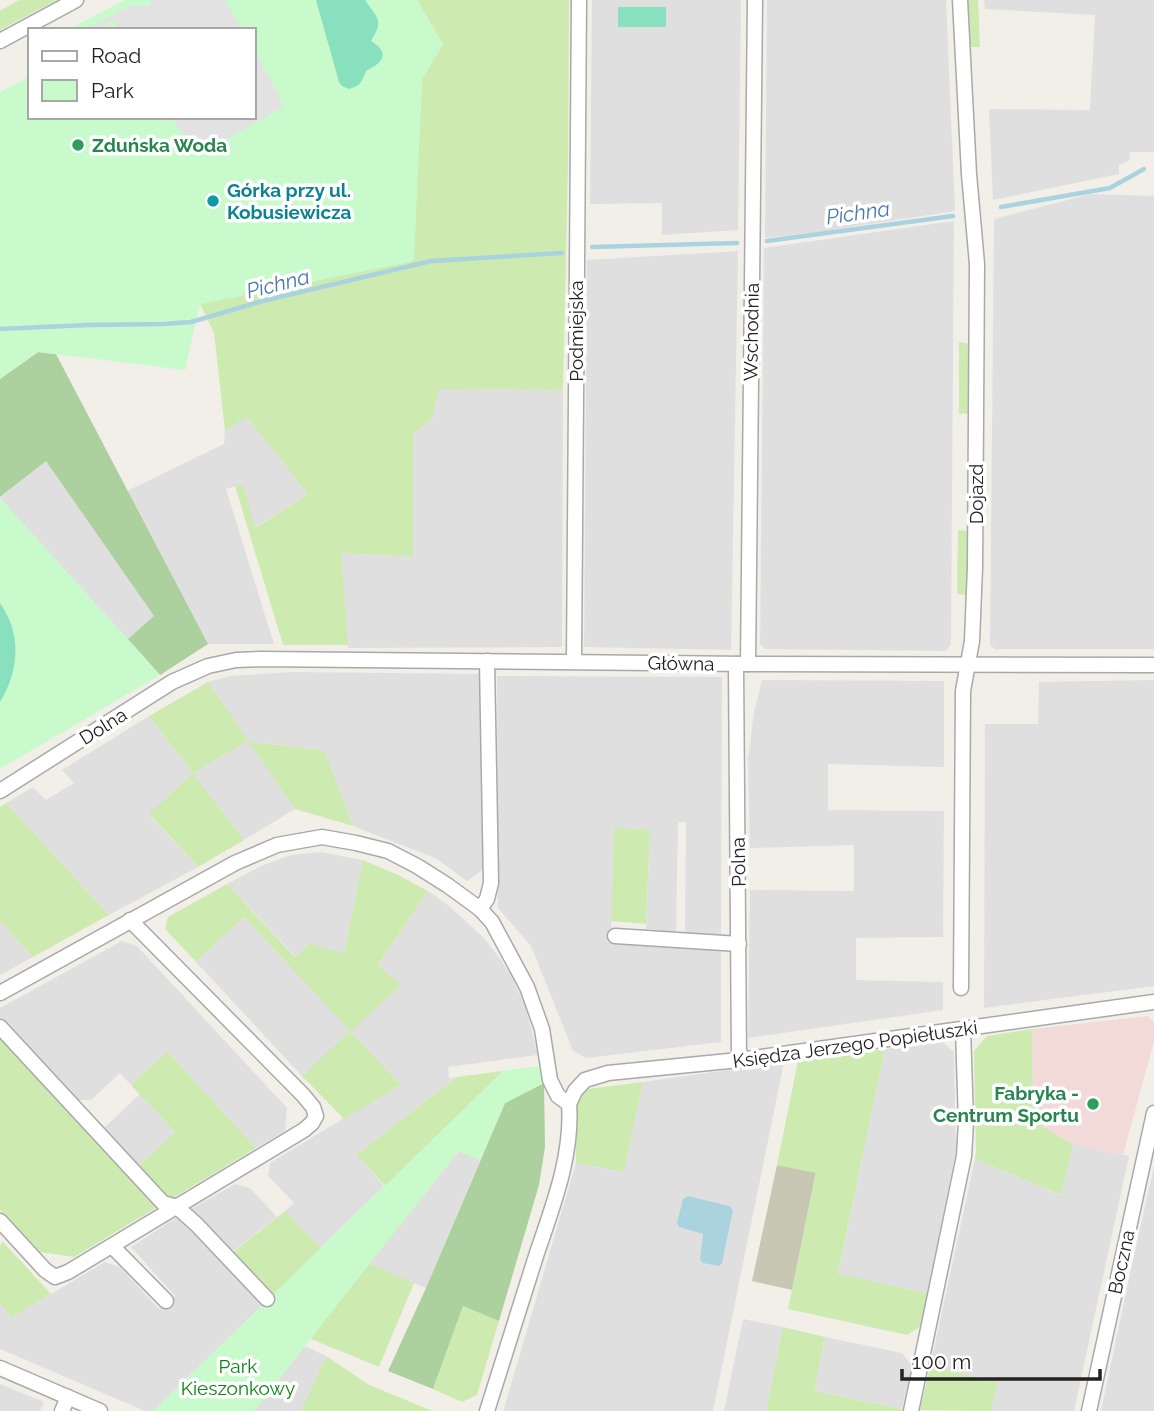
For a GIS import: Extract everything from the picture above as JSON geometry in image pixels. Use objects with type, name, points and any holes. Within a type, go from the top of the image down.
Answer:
[{"type":"street","points":[[0,41],[76,0]]},
{"type":"street","name":"Podmiejska","points":[[574,661],[579,0]]},
{"type":"street","name":"Wschodnia","points":[[742,664],[755,0]]},
{"type":"street","name":"Dojazd","points":[[960,0],[969,174],[977,264],[975,567],[972,641],[963,691],[961,988]]},
{"type":"street","name":"Główna","points":[[208,666],[236,660],[261,659],[1154,665]]},
{"type":"street","points":[[480,909],[491,883],[487,660]]},
{"type":"street","name":"Polna","points":[[739,1060],[742,664]]},
{"type":"street","name":"Dolna","points":[[0,791],[172,682],[208,666]]},
{"type":"street","points":[[0,993],[236,863],[277,845],[322,837],[356,842],[388,851],[417,866],[480,909],[492,922],[527,987],[542,1029],[550,1080],[558,1097],[569,1104],[570,1121],[568,1144],[556,1195],[487,1411]]},
{"type":"street","points":[[0,1221],[55,1277],[68,1272],[304,1130],[316,1116],[313,1107],[303,1095],[130,920]]},
{"type":"street","points":[[615,936],[739,944]]},
{"type":"street","name":"Księdza Jerzego Popiełuszki","points":[[569,1104],[575,1091],[585,1080],[608,1073],[739,1060],[1154,1002]]},
{"type":"street","points":[[0,1027],[163,1203],[177,1207],[197,1225],[267,1299]]},
{"type":"street","points":[[911,1411],[966,1143],[963,1029]]},
{"type":"street","name":"Boczna","points":[[1089,1411],[1154,1113]]},
{"type":"street","points":[[112,1245],[166,1301]]},
{"type":"street","points":[[0,1368],[65,1404],[100,1411]]},
{"type":"shaded area","points":[[150,0],[225,0],[241,28],[119,28],[114,21],[100,28],[88,28],[130,6],[151,5]]},
{"type":"shaded area","points":[[592,0],[741,0],[738,230],[662,235],[662,203],[590,204]]},
{"type":"shaded area","points":[[767,0],[946,0],[955,211],[765,238]]},
{"type":"shaded area","points":[[984,0],[1154,0],[1154,152],[1130,152],[1129,161],[1119,165],[1119,174],[993,200],[989,109],[1090,110],[1095,15],[985,9]]},
{"type":"shaded area","points":[[256,55],[283,107],[196,157],[173,119],[256,119]]},
{"type":"shaded area","points":[[1091,194],[1154,196],[1154,649],[995,649],[990,645],[994,219]]},
{"type":"shaded area","points":[[954,221],[951,644],[946,651],[765,649],[760,644],[764,248]]},
{"type":"shaded area","points":[[738,251],[731,650],[584,647],[587,260]]},
{"type":"shaded area","points":[[439,389],[563,390],[562,647],[348,648],[340,553],[413,557],[413,434],[432,419]]},
{"type":"shaded area","points":[[247,416],[308,494],[254,528],[243,484],[226,489],[274,644],[208,644],[127,491],[224,444],[225,431]]},
{"type":"shaded area","points":[[46,460],[184,659],[160,675],[0,498]]},
{"type":"shaded area","points":[[292,672],[482,674],[484,869],[467,881],[437,859],[353,826],[325,751],[249,741],[295,809],[244,840],[193,774],[149,815],[198,867],[109,915],[6,803],[33,787],[46,800],[74,783],[62,770],[149,716],[193,773],[248,741],[208,682],[230,676]]},
{"type":"shaded area","points":[[497,676],[722,677],[721,937],[688,936],[685,932],[686,822],[678,822],[676,934],[656,933],[657,930],[646,929],[650,829],[614,828],[611,932],[607,942],[721,951],[721,1042],[586,1058],[573,1051],[531,946],[498,908]]},
{"type":"shaded area","points":[[762,680],[944,681],[944,767],[828,764],[828,810],[944,811],[943,937],[856,938],[856,980],[943,982],[943,1010],[748,1038],[750,890],[854,891],[854,845],[750,848],[748,759],[754,712]]},
{"type":"shaded area","points":[[1154,680],[1154,986],[984,1008],[985,724],[1038,724],[1039,682]]},
{"type":"shaded area","points":[[320,852],[363,860],[344,954],[296,957],[227,884],[261,866],[291,855]]},
{"type":"shaded area","points":[[428,891],[483,937],[501,960],[525,1005],[538,1055],[448,1067],[449,1078],[457,1077],[356,1155],[384,1186],[320,1248],[285,1211],[294,1203],[268,1176],[270,1163],[400,1084],[351,1032],[302,1076],[196,962],[244,917],[351,1031],[400,985],[378,965]]},
{"type":"shaded area","points":[[0,921],[33,957],[0,975]]},
{"type":"shaded area","points":[[122,941],[137,946],[287,1108],[285,1131],[256,1148],[167,1051],[131,1085],[120,1073],[91,1100],[76,1100],[0,1018],[0,1008]]},
{"type":"shaded area","points":[[1148,1016],[1154,1023],[1154,1041],[1123,1155],[1073,1144],[1033,1121],[1032,1029]]},
{"type":"shaded area","points":[[942,1042],[954,1052],[956,1151],[927,1293],[838,1275],[885,1049]]},
{"type":"shaded area","points":[[784,1062],[713,1411],[505,1411],[576,1163],[624,1172],[643,1082]]},
{"type":"shaded area","points":[[140,1094],[175,1132],[137,1167],[102,1130]]},
{"type":"shaded area","points":[[1073,1144],[1129,1156],[1074,1411],[991,1411],[998,1382],[930,1367],[975,1159],[1060,1195]]},
{"type":"shaded area","points":[[459,1151],[480,1160],[426,1288],[369,1265]]},
{"type":"shaded area","points":[[777,1165],[816,1172],[792,1290],[752,1281]]},
{"type":"shaded area","points":[[1154,1166],[1154,1411],[1101,1411],[1127,1288]]},
{"type":"shaded area","points":[[235,1184],[250,1188],[277,1217],[231,1253],[191,1209]]},
{"type":"shaded area","points":[[182,1214],[264,1304],[153,1411],[145,1411],[0,1349],[0,1304],[12,1317],[105,1262],[120,1267],[159,1309],[175,1296],[131,1247]]},
{"type":"shaded area","points":[[743,1319],[783,1327],[766,1411],[724,1411]]},
{"type":"shaded area","points":[[825,1337],[902,1353],[912,1366],[902,1409],[814,1391]]},
{"type":"shaded area","points":[[305,1346],[326,1356],[301,1411],[254,1411]]},
{"type":"shaded area","points":[[0,1384],[44,1402],[40,1411],[0,1411]]},
{"type":"green space","points":[[19,0],[57,0],[0,30],[0,11]]},
{"type":"green space","points":[[124,0],[417,0],[443,44],[422,79],[414,261],[200,304],[185,370],[38,352],[0,379],[0,92],[28,75],[28,119],[256,119],[256,28],[72,28]]},
{"type":"green space","points":[[316,0],[365,0],[378,20],[371,41],[383,53],[381,61],[366,71],[360,83],[353,88],[342,86],[339,82]]},
{"type":"green space","points":[[417,0],[569,0],[563,390],[439,389],[432,419],[413,434],[413,557],[341,553],[348,645],[283,645],[235,486],[243,484],[255,528],[308,494],[247,417],[225,431],[214,333],[200,304],[413,261],[422,79],[443,44]]},
{"type":"green space","points":[[966,0],[978,0],[980,47],[968,47]]},
{"type":"green space","points":[[618,7],[666,7],[666,27],[618,27]]},
{"type":"green space","points":[[959,342],[971,344],[970,413],[959,414]]},
{"type":"green space","points":[[38,352],[56,354],[208,644],[160,675],[128,639],[154,616],[46,461],[0,497],[0,379]]},
{"type":"green space","points":[[0,498],[160,675],[0,769]]},
{"type":"green space","points":[[958,530],[969,531],[966,595],[957,594]]},
{"type":"green space","points":[[0,603],[12,627],[15,652],[11,678],[0,702]]},
{"type":"green space","points":[[208,682],[249,741],[325,751],[353,826],[295,809],[248,741],[193,773],[149,716]]},
{"type":"green space","points":[[193,773],[244,840],[198,867],[149,814]]},
{"type":"green space","points":[[6,803],[109,915],[33,957],[0,921],[0,807]]},
{"type":"green space","points":[[614,828],[650,829],[646,924],[611,921]]},
{"type":"green space","points":[[363,860],[428,891],[378,965],[401,985],[351,1032],[401,1085],[344,1119],[302,1076],[350,1031],[244,917],[196,962],[165,929],[168,917],[227,884],[295,957],[310,943],[344,954]]},
{"type":"green space","points":[[1032,1029],[1033,1121],[1073,1144],[1061,1195],[975,1159],[974,1051],[987,1036]]},
{"type":"green space","points":[[0,1034],[159,1206],[74,1257],[40,1252],[0,1210]]},
{"type":"green space","points":[[885,1049],[838,1274],[927,1293],[920,1327],[907,1335],[788,1309],[816,1173],[777,1165],[798,1061]]},
{"type":"green space","points":[[167,1051],[256,1148],[168,1201],[137,1167],[175,1132],[131,1085]]},
{"type":"green space","points":[[541,1066],[287,1313],[231,1254],[285,1211],[321,1248],[385,1186],[356,1155],[457,1077]]},
{"type":"green space","name":"Park Kieszonkowy","points":[[541,1066],[544,1083],[505,1103],[480,1160],[458,1151],[254,1411],[153,1411],[503,1071]]},
{"type":"green space","points":[[643,1082],[624,1172],[576,1163],[575,1103],[587,1089]]},
{"type":"green space","points":[[544,1083],[545,1147],[539,1185],[499,1321],[463,1306],[433,1389],[388,1371],[505,1103]]},
{"type":"green space","points":[[505,1103],[480,1160],[458,1151],[370,1264],[414,1283],[379,1367],[311,1339],[426,1161]]},
{"type":"green space","points":[[3,1242],[51,1294],[12,1317],[0,1304],[0,1245]]},
{"type":"green space","points":[[463,1306],[499,1321],[477,1395],[462,1402],[433,1389]]},
{"type":"green space","points":[[783,1327],[825,1337],[814,1391],[902,1409],[901,1411],[766,1411]]},
{"type":"green space","points":[[326,1356],[369,1385],[433,1411],[301,1411]]},
{"type":"green space","points":[[930,1367],[998,1382],[991,1411],[920,1410]]},
{"type":"water","points":[[688,1196],[729,1206],[733,1210],[722,1263],[719,1266],[700,1260],[703,1234],[679,1227],[677,1223],[683,1199]]},
{"type":"waterway","name":"Pichna","points":[[1001,207],[1110,188],[1144,169]]},
{"type":"waterway","name":"Pichna","points":[[767,241],[953,216]]},
{"type":"waterway","name":"Pichna","points":[[592,247],[737,243]]},
{"type":"waterway","name":"Pichna","points":[[0,329],[191,322],[259,302],[431,261],[562,253]]},
{"type":"place","name":"Zduńska Woda","points":[[78,145]]},
{"type":"place","name":"Górka przy ul. Kobusiewicza","points":[[213,201]]},
{"type":"place","name":"Fabryka - Centrum Sportu","points":[[1093,1104]]}]
